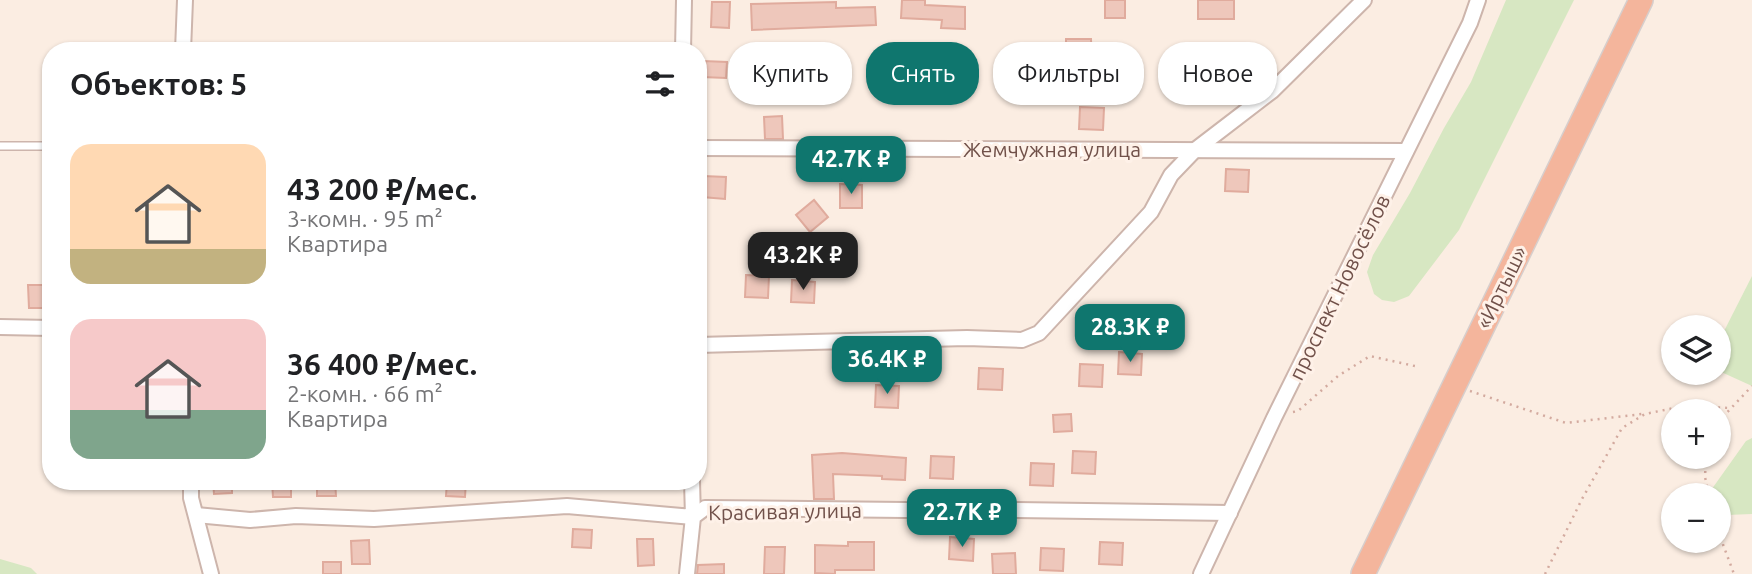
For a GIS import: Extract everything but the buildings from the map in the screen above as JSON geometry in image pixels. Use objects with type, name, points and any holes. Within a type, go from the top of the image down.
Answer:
[{"type":"highway","name":"«Иртыш»","points":[[1363,574],[1575,134],[1644,6]]},
{"type":"street","points":[[183,42],[185,0]]},
{"type":"street","points":[[682,42],[684,0]]},
{"type":"street","points":[[707,345],[967,338],[1022,340],[1039,333],[1151,212],[1171,175],[1195,150],[1272,91],[1364,0]]},
{"type":"street","name":"проспект Новосёлов","points":[[1201,574],[1274,418],[1470,23],[1478,0]]},
{"type":"street","name":"Жемчужная улица","points":[[707,148],[1406,151]]},
{"type":"street","points":[[0,327],[42,328]]},
{"type":"street","points":[[191,490],[211,574]]},
{"type":"street","points":[[196,515],[250,520],[296,516],[374,519],[567,506],[693,517],[692,490]]},
{"type":"street","name":"Красивая улица","points":[[687,574],[693,517],[705,508],[1230,513]]},
{"type":"lane","points":[[0,146],[42,146]]},
{"type":"path","points":[[1274,418],[1298,411],[1338,376],[1370,356],[1419,367]]},
{"type":"path","points":[[1731,407],[1752,386]]},
{"type":"path","points":[[1470,391],[1566,424],[1661,411]]},
{"type":"path","points":[[1545,574],[1622,428],[1645,414]]},
{"type":"path","points":[[1726,553],[1734,574]]},
{"type":"green space","points":[[1506,0],[1574,0],[1459,230],[1409,296],[1394,302],[1382,300],[1374,294],[1367,272],[1373,255],[1471,82]]},
{"type":"green space","points":[[1752,276],[1752,386],[1731,376],[1731,317]]},
{"type":"green space","points":[[1752,438],[1752,514],[1731,515],[1731,483],[1716,483],[1726,469],[1731,469],[1731,462],[1746,441]]},
{"type":"green space","points":[[0,559],[31,568],[37,574],[0,574]]}]
